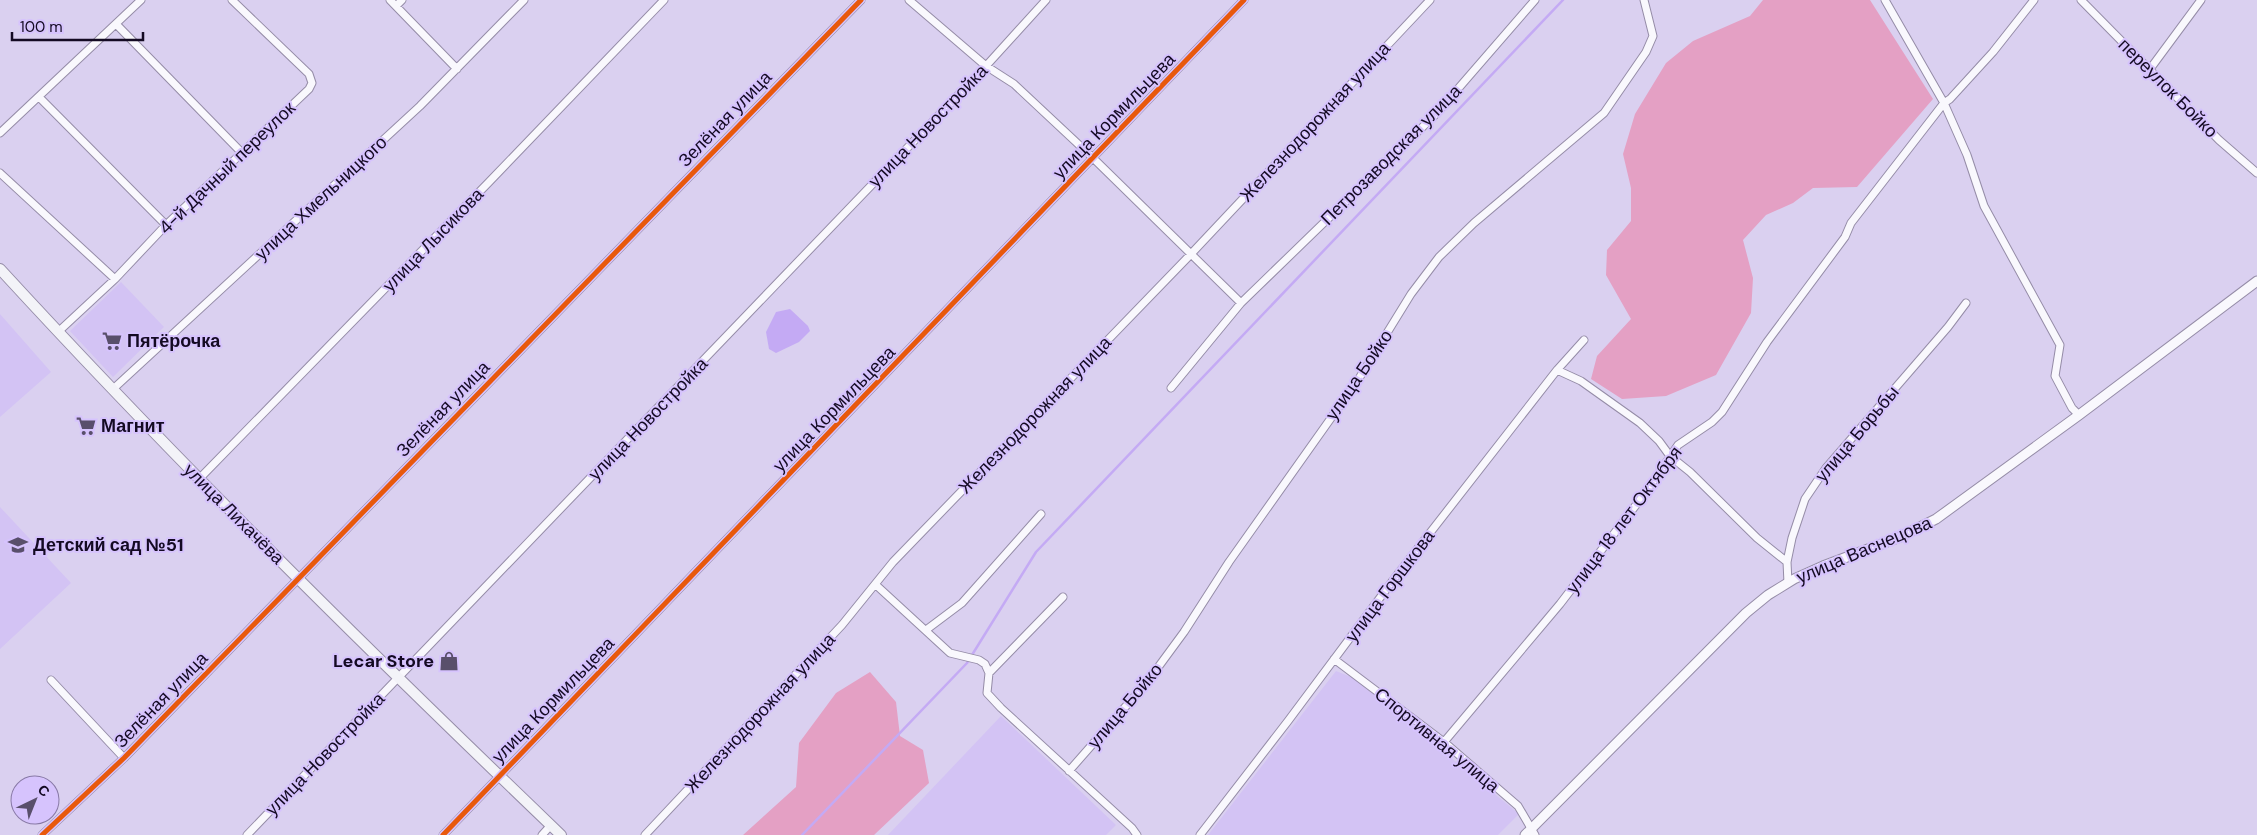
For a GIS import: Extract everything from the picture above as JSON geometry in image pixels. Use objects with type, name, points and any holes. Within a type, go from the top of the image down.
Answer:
[{"type":"main road","name":"улица Лихачёва","points":[[0,269],[112,390],[199,479],[398,678],[561,835]]},
{"type":"street","points":[[0,132],[141,0]]},
{"type":"street","name":"4-й Дачный переулок","points":[[58,332],[115,279],[166,225],[309,90],[312,83],[309,74],[232,0]]},
{"type":"street","points":[[390,0],[457,69]]},
{"type":"street","points":[[396,6],[402,0]]},
{"type":"street","name":"улица Хмельницкого","points":[[112,390],[204,307],[457,69],[524,0]]},
{"type":"street","name":"улица Лысикова","points":[[199,479],[664,0]]},
{"type":"street","name":"Зелёная улица","points":[[42,835],[124,758],[861,0]]},
{"type":"street","points":[[909,0],[986,66],[1014,84],[1092,157],[1241,303]]},
{"type":"street","name":"улица Новостройка","points":[[247,835],[986,66],[1046,0]]},
{"type":"street","name":"улица Кормильцева","points":[[443,835],[499,774],[837,426],[1244,0]]},
{"type":"street","name":"Железнодорожная улица","points":[[645,835],[842,625],[893,562],[1191,254],[1430,0]]},
{"type":"street","name":"Петрозаводская улица","points":[[1171,388],[1241,303],[1437,113],[1534,0]]},
{"type":"street","name":"улица Бойко","points":[[1069,771],[1148,681],[1184,632],[1229,562],[1358,380],[1411,294],[1439,257],[1474,223],[1604,113],[1646,52],[1653,36],[1644,0]]},
{"type":"street","points":[[1885,0],[1944,103],[1966,155],[1984,206],[2060,345],[2055,376],[2072,408],[2079,416]]},
{"type":"street","name":"улица 18 лет Октября","points":[[1444,742],[1560,604],[1646,492],[1678,445],[1712,422],[1722,412],[1748,368],[1845,237],[1851,223],[1944,103],[1993,52],[2034,0]]},
{"type":"street","name":"переулок Бойко","points":[[2080,0],[2219,140],[2257,173]]},
{"type":"street","points":[[2150,69],[2201,0]]},
{"type":"street","points":[[116,24],[242,153]]},
{"type":"street","points":[[39,97],[166,225]]},
{"type":"street","points":[[0,173],[115,279]]},
{"type":"street","name":"улица Васнецова","points":[[1530,833],[1746,613],[1768,595],[1823,566],[1900,537],[1936,519],[2079,416],[2257,282]]},
{"type":"street","name":"улица Борьбы","points":[[1788,583],[1787,562],[1792,538],[1805,499],[1821,476],[1948,327],[1966,303]]},
{"type":"street","name":"улица Горшкова","points":[[1200,835],[1394,579],[1557,370],[1584,340]]},
{"type":"street","points":[[1557,370],[1581,381],[1640,423],[1659,440],[1670,456],[1690,472],[1757,538],[1787,562]]},
{"type":"street","points":[[926,630],[962,603],[1041,514]]},
{"type":"street","points":[[876,585],[950,653],[986,664],[989,673],[987,693],[1132,828],[1137,835]]},
{"type":"street","points":[[989,673],[1063,597]]},
{"type":"street","name":"Спортивная улица","points":[[1334,659],[1444,742],[1518,806],[1530,833]]},
{"type":"street","points":[[51,680],[124,758]]},
{"type":"street","points":[[542,835],[551,825]]},
{"type":"shaded area","points":[[1763,0],[1870,0],[1933,99],[1857,187],[1813,188],[1793,203],[1766,215],[1743,240],[1753,278],[1751,313],[1716,375],[1666,396],[1622,399],[1591,379],[1597,356],[1631,319],[1606,275],[1607,250],[1631,221],[1631,188],[1623,154],[1635,114],[1666,63],[1693,41],[1750,16]]},
{"type":"shaded area","points":[[121,282],[164,327],[113,377],[70,331]]},
{"type":"shaded area","points":[[790,309],[808,326],[810,331],[799,342],[776,353],[769,349],[766,332],[776,312]]},
{"type":"shaded area","points":[[0,314],[51,372],[0,417]]},
{"type":"shaded area","name":"Детский сад №51","points":[[0,507],[71,583],[0,649]]},
{"type":"shaded area","points":[[1336,671],[1356,679],[1519,814],[1498,835],[1208,835]]},
{"type":"shaded area","points":[[870,672],[896,702],[900,736],[923,750],[929,783],[874,835],[743,835],[796,787],[799,743],[836,693]]},
{"type":"shaded area","points":[[1001,716],[1116,825],[1106,835],[888,835]]},
{"type":"waterway","points":[[802,835],[967,663],[1036,552],[1563,0]]},
{"type":"cycle path","points":[[42,835],[124,758],[861,0]]},
{"type":"cycle path","points":[[443,835],[1244,0]]},
{"type":"place","name":"Пятёрочка","points":[[112,341]]},
{"type":"place","name":"Магнит","points":[[86,426]]},
{"type":"place","name":"Детский сад №51","points":[[18,545]]},
{"type":"place","name":"Lecar Store","points":[[449,661]]}]
